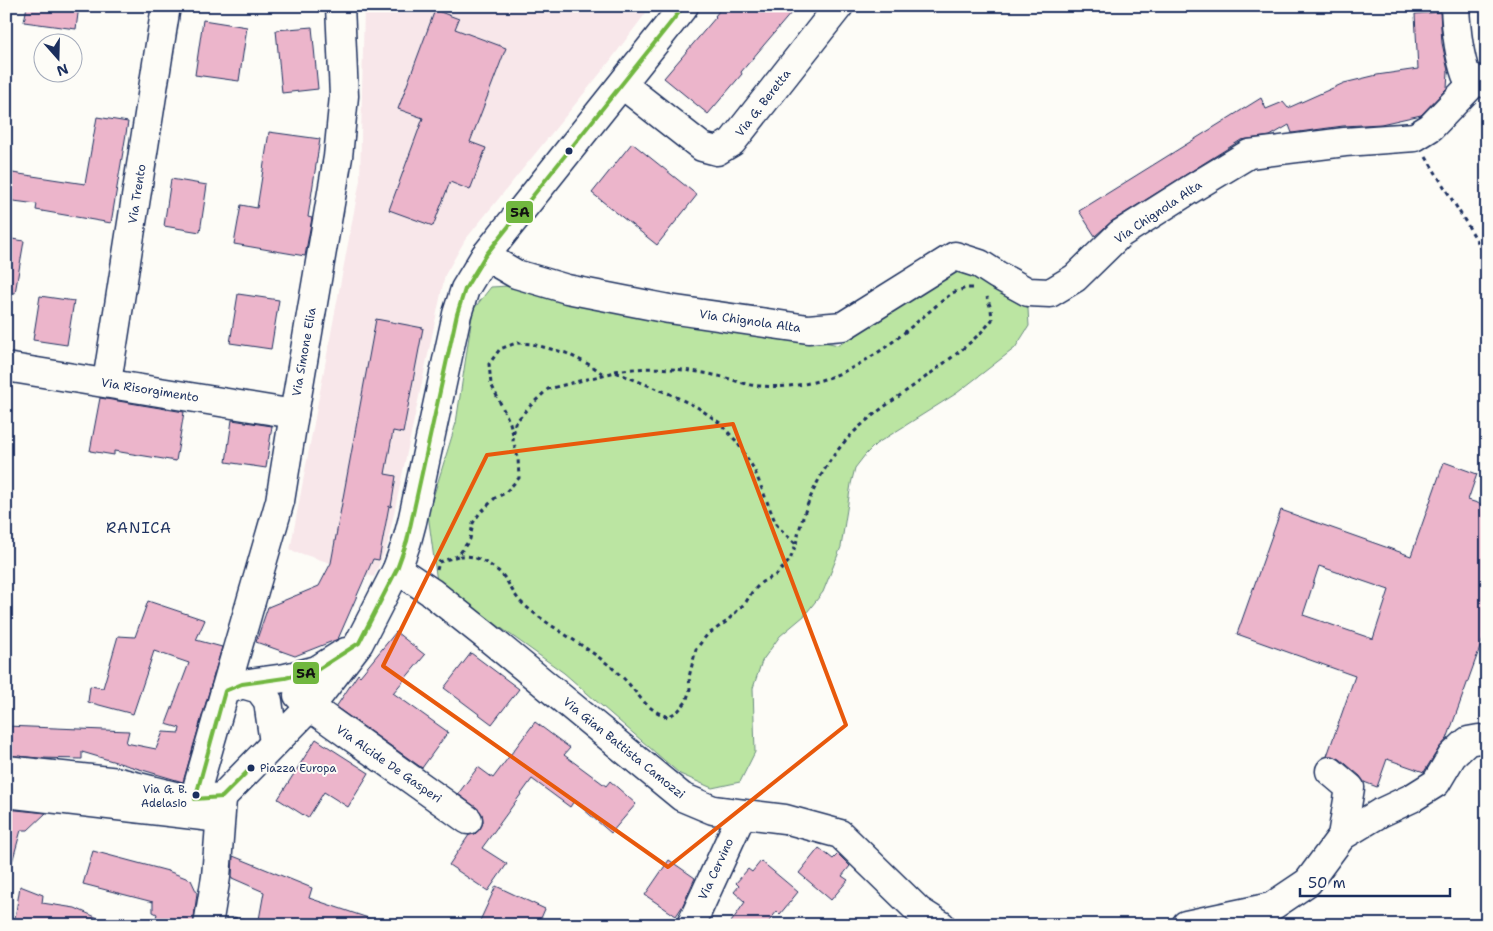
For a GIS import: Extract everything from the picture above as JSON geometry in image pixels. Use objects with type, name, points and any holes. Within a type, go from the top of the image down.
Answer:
[{"type":"street","name":"Via Trento","points":[[107,382],[166,6]]},
{"type":"street","name":"Via Simone Elia","points":[[234,687],[280,501],[338,157],[344,96],[340,6]]},
{"type":"street","points":[[208,925],[216,877],[221,807],[274,743],[310,708],[359,643],[397,569],[412,522],[457,314],[466,289],[485,256],[684,6]]},
{"type":"street","name":"Via G. Beretta","points":[[623,85],[702,147],[716,151],[732,142],[839,6]]},
{"type":"street","points":[[1415,137],[1431,127],[1481,82],[1466,75],[1460,59],[1455,6]]},
{"type":"street","name":"Via Chignola Alta","points":[[485,256],[516,274],[567,290],[669,309],[808,329],[843,326],[955,256],[980,264],[1028,292],[1050,293],[1076,278],[1120,234],[1249,154],[1345,142],[1415,137]]},
{"type":"street","name":"Via Risorgimento","points":[[6,367],[294,414]]},
{"type":"street","name":"Via Gian Battista Camozzi","points":[[397,569],[431,592],[485,635],[682,797],[713,810],[786,819],[840,834],[930,918],[942,912],[963,925]]},
{"type":"street","points":[[234,687],[286,678],[317,670],[336,660],[359,643]]},
{"type":"street","points":[[286,678],[290,687],[310,708]]},
{"type":"street","points":[[234,687],[259,689],[268,701],[274,743]]},
{"type":"street","points":[[195,799],[234,687]]},
{"type":"street","name":"Via Alcide De Gasperi","points":[[310,708],[468,820]]},
{"type":"street","points":[[1186,925],[1271,908],[1308,882],[1342,836],[1436,783],[1452,756],[1468,741],[1487,740]]},
{"type":"street","points":[[6,770],[118,782],[190,800],[195,799],[221,807]]},
{"type":"street","points":[[1330,772],[1350,788],[1342,836]]},
{"type":"street","points":[[6,793],[221,807]]},
{"type":"street","name":"Via Cervino","points":[[691,925],[742,814]]},
{"type":"path","points":[[1415,137],[1487,256]]},
{"type":"path","points":[[458,556],[470,539],[473,523],[479,514],[495,498],[505,493],[519,478],[518,458],[513,441],[515,424],[528,408],[548,389],[603,374],[636,368],[683,370],[750,384],[785,387],[814,383],[842,374],[875,355],[952,293],[966,288],[973,288]]},
{"type":"path","points":[[431,592],[439,562],[458,556],[473,557],[497,570],[520,602],[605,661],[622,676],[633,691],[656,713],[668,717],[678,711],[686,702],[690,689],[689,677],[696,649],[708,635],[726,622],[746,602],[752,592],[762,582],[777,574],[790,560],[800,524],[829,462],[850,436],[878,412],[948,361],[983,331],[992,320],[988,298],[984,294]]},
{"type":"path","points":[[514,436],[510,423],[491,384],[490,364],[500,349],[516,343],[532,344],[566,353],[592,366],[603,374]]},
{"type":"path","points":[[615,372],[697,407],[720,423],[737,442],[754,469],[776,524],[796,544]]},
{"type":"highlighted area","points":[[733,424],[846,725],[668,867],[383,666],[487,455]]},
{"type":"shaded area","points":[[364,6],[651,6],[607,65],[465,240],[445,275],[387,546],[374,577],[290,550],[360,180]]},
{"type":"green space","points":[[964,268],[1020,290],[1028,309],[1029,326],[1015,348],[957,393],[876,444],[855,468],[841,547],[823,592],[804,616],[780,636],[762,661],[753,688],[755,752],[740,782],[712,788],[680,774],[564,673],[437,582],[428,514],[456,423],[473,310],[491,287],[526,285],[839,345],[951,273]]},
{"type":"building","points":[[27,6],[79,6],[76,29],[24,22]]},
{"type":"building","points":[[723,6],[797,6],[708,114],[664,78],[716,17]]},
{"type":"building","points":[[435,10],[459,19],[455,29],[506,48],[470,142],[486,148],[470,190],[450,182],[433,226],[389,210],[423,118],[398,109]]},
{"type":"building","points":[[1440,12],[1442,43],[1448,71],[1447,88],[1421,115],[1381,124],[1343,126],[1292,133],[1289,125],[1270,136],[1241,140],[1112,221],[1095,236],[1079,211],[1261,98],[1266,109],[1283,102],[1288,108],[1344,83],[1377,75],[1418,69],[1415,14]]},
{"type":"building","points":[[203,20],[247,27],[239,81],[195,75]]},
{"type":"building","points":[[312,27],[318,89],[282,93],[276,30]]},
{"type":"building","points":[[97,117],[128,122],[111,223],[36,210],[37,204],[6,200],[6,172],[85,184]]},
{"type":"building","points":[[269,132],[320,139],[308,217],[312,218],[305,256],[234,244],[241,205],[257,208]]},
{"type":"building","points":[[632,143],[697,195],[657,245],[592,193]]},
{"type":"building","points":[[171,179],[207,185],[200,232],[164,226]]},
{"type":"building","points":[[6,238],[24,241],[15,293],[6,292]]},
{"type":"building","points":[[238,294],[279,300],[271,349],[230,343]]},
{"type":"building","points":[[40,296],[74,301],[67,345],[33,340]]},
{"type":"building","points":[[376,319],[423,328],[403,433],[393,431],[385,474],[396,476],[379,560],[373,559],[338,639],[295,656],[256,642],[268,607],[319,586],[331,563]]},
{"type":"building","points":[[100,398],[184,412],[176,461],[114,451],[114,455],[90,451]]},
{"type":"building","points":[[232,420],[272,426],[266,468],[226,462]]},
{"type":"building","points":[[1444,462],[1477,474],[1468,500],[1487,506],[1487,628],[1447,739],[1424,772],[1387,759],[1377,787],[1364,782],[1360,776],[1340,759],[1327,756],[1355,676],[1237,634],[1281,510],[1411,556]],"holes":[[[1319,566],[1389,590],[1373,639],[1303,615]]]},
{"type":"building","points":[[148,601],[205,620],[196,640],[222,647],[183,782],[82,752],[82,759],[6,755],[6,726],[129,731],[126,743],[156,749],[163,732],[179,733],[180,728],[166,724],[189,663],[154,651],[133,714],[88,702],[90,686],[103,688],[118,636],[135,637]]},
{"type":"building","points":[[396,632],[425,655],[393,693],[448,732],[422,768],[336,707],[358,674],[360,676]]},
{"type":"building","points":[[471,653],[519,689],[492,724],[444,688]]},
{"type":"building","points":[[535,722],[570,748],[564,755],[606,786],[610,781],[636,804],[611,833],[574,801],[570,807],[532,779],[482,848],[507,864],[488,891],[449,865],[469,835],[475,834],[483,822],[482,814],[477,808],[458,794],[478,767],[493,778]]},
{"type":"building","points":[[316,739],[369,773],[348,807],[324,792],[308,818],[278,799]]},
{"type":"building","points":[[6,809],[46,813],[28,830],[21,830],[11,866],[6,866]]},
{"type":"building","points":[[819,848],[833,859],[838,854],[850,866],[842,876],[848,880],[831,900],[799,873]]},
{"type":"building","points":[[93,851],[168,871],[191,880],[197,893],[193,925],[154,925],[157,914],[153,912],[153,902],[83,884]]},
{"type":"building","points":[[233,856],[312,888],[309,898],[380,922],[380,925],[258,925],[264,892],[232,878]]},
{"type":"building","points":[[669,860],[695,878],[676,916],[645,895]]},
{"type":"building","points":[[761,861],[798,892],[780,914],[777,911],[766,925],[729,925],[745,902],[734,892],[739,886],[736,883],[748,869],[752,872]]},
{"type":"building","points":[[20,886],[43,895],[42,903],[75,908],[114,925],[14,925]]},
{"type":"building","points":[[496,886],[545,909],[538,925],[478,925]]},
{"type":"transit line","name":"5A","points":[[251,768],[222,797],[195,799],[225,691],[242,684],[285,678],[317,670],[359,643],[397,569],[407,541],[457,314],[465,289],[485,256],[684,6]]},
{"type":"place","name":"Piazza Europa","points":[[251,768]]},
{"type":"place","name":"Via G. B. Adelasio","points":[[196,795]]},
{"type":"district","name":"RANICA","points":[[139,528]]}]
